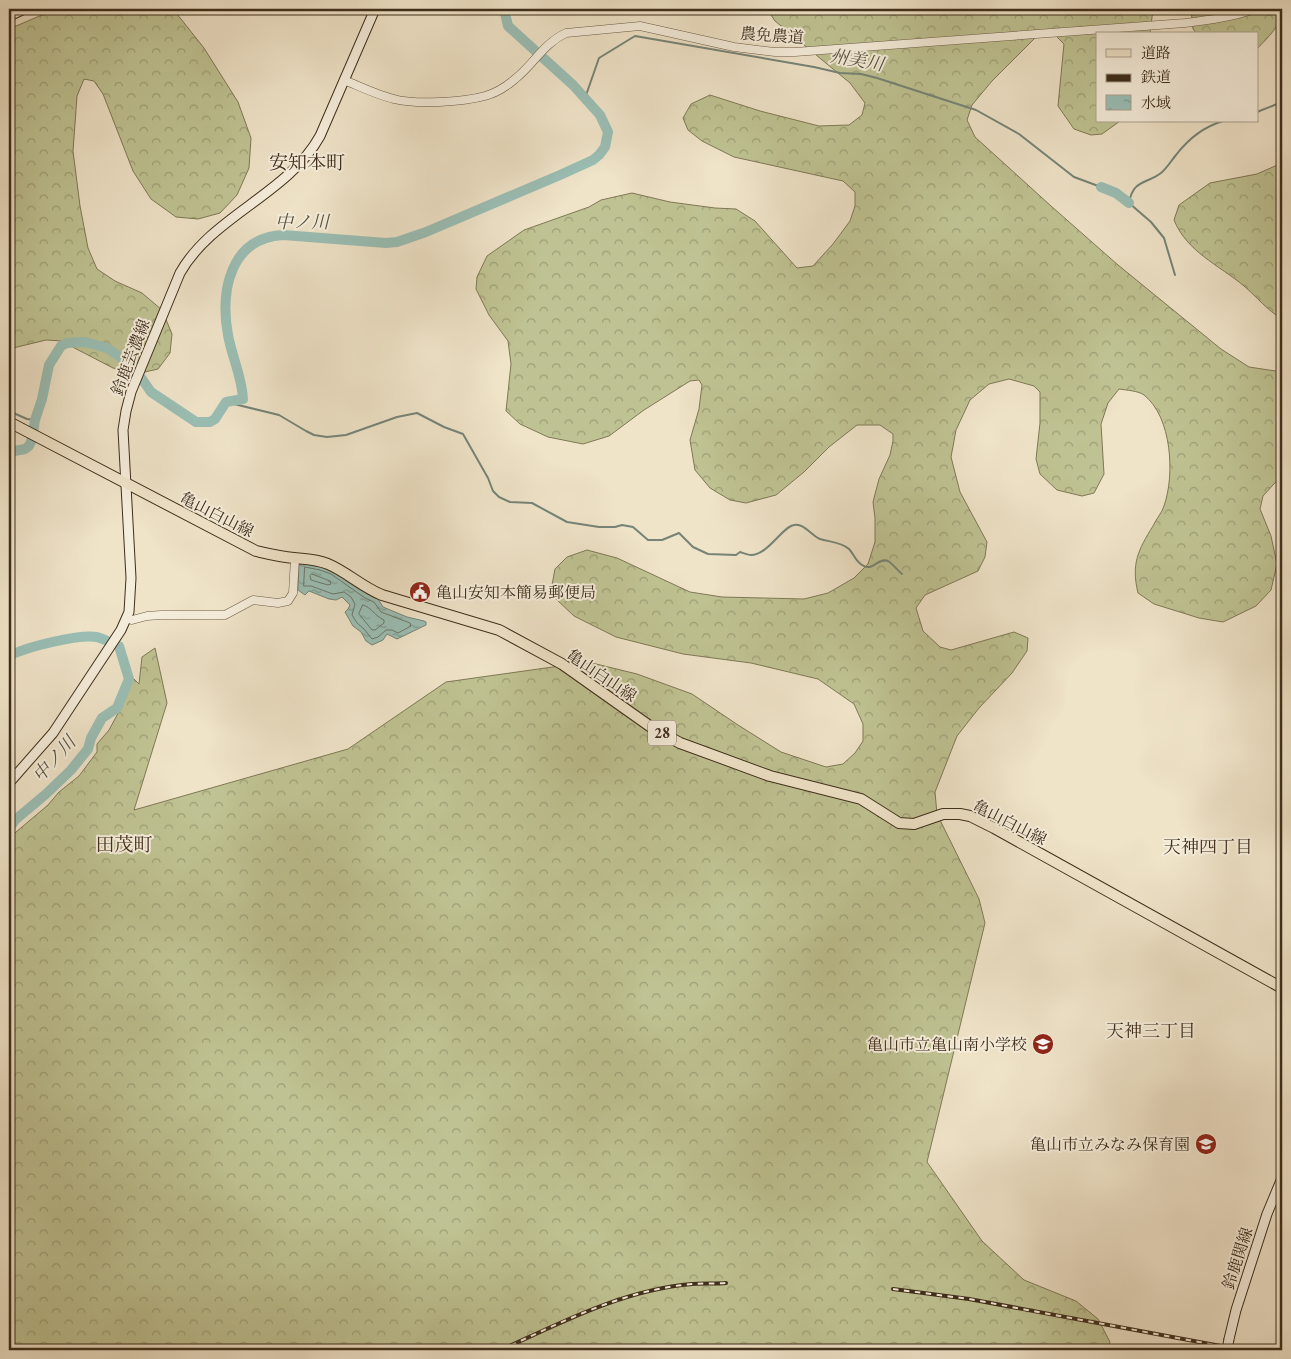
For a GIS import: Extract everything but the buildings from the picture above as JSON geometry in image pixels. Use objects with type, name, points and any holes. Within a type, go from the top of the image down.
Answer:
[{"type":"highway","points":[[9,15],[22,9]]},
{"type":"main road","name":"鈴鹿芸濃線","points":[[9,783],[53,733],[117,637],[127,618],[131,597],[131,578],[123,430],[127,406],[133,387],[180,273],[189,258],[204,242],[297,168],[312,151],[376,9]]},
{"type":"main road","name":"亀山白山線","points":[[9,422],[256,551],[276,556],[308,558],[327,564],[343,572],[367,589],[402,602],[499,630],[562,664],[651,726],[680,743],[770,776],[861,799],[898,823],[914,824],[943,814],[970,816],[1282,988]]},
{"type":"main road","name":"鈴鹿関線","points":[[1227,1350],[1236,1310],[1267,1214],[1282,1178]]},
{"type":"street","name":"農免農道","points":[[344,80],[381,96],[406,102],[469,99],[486,96],[516,78],[558,36],[566,33],[640,26],[734,47],[775,52],[795,52],[1185,23],[1241,14],[1255,9]]},
{"type":"street","points":[[127,618],[132,620],[161,615],[225,615],[253,600],[278,603],[288,601],[293,593],[296,558]]},
{"type":"green space","points":[[56,9],[173,9],[204,48],[238,102],[251,138],[249,168],[237,195],[220,213],[198,219],[176,217],[151,199],[133,171],[103,94],[94,81],[84,79],[77,96],[73,151],[88,248],[97,269],[115,281],[142,293],[162,310],[172,334],[170,353],[158,369],[136,374],[113,368],[61,341],[46,340],[9,349],[9,29]]},
{"type":"green space","points":[[767,9],[1153,9],[1150,32],[1096,32],[1096,122],[1119,122],[1102,134],[1091,135],[1074,129],[1058,106],[1064,44],[1056,36],[1037,36],[992,81],[972,105],[967,120],[975,137],[1051,206],[1118,265],[1221,349],[1249,367],[1282,372],[1282,475],[1263,496],[1260,509],[1271,536],[1277,564],[1271,590],[1256,606],[1223,622],[1199,618],[1154,604],[1138,593],[1135,574],[1137,558],[1143,543],[1163,509],[1167,493],[1170,463],[1166,432],[1153,405],[1144,395],[1119,389],[1108,403],[1101,424],[1104,474],[1094,493],[1082,496],[1057,490],[1040,474],[1036,459],[1040,423],[1040,392],[1034,386],[1009,379],[989,384],[970,400],[956,430],[951,457],[960,492],[987,542],[985,557],[978,571],[925,595],[916,608],[923,631],[940,647],[951,650],[1014,632],[1028,638],[1027,651],[1012,673],[979,708],[957,736],[935,792],[937,814],[979,899],[985,923],[927,1162],[982,1241],[1024,1280],[1076,1301],[1098,1319],[1110,1342],[1108,1350],[9,1350],[9,838],[79,776],[97,752],[97,744],[109,730],[123,704],[133,678],[139,684],[142,657],[155,648],[167,703],[134,810],[348,749],[446,682],[567,665],[592,663],[637,674],[692,694],[781,752],[826,767],[843,764],[855,753],[863,741],[863,724],[854,704],[818,679],[751,663],[683,654],[616,637],[574,616],[556,599],[552,585],[555,569],[567,557],[587,550],[617,558],[690,592],[722,597],[804,599],[828,593],[854,578],[868,564],[875,542],[873,502],[879,479],[890,455],[893,434],[880,425],[857,425],[829,447],[804,472],[776,495],[746,503],[730,500],[710,488],[695,470],[690,440],[699,409],[702,385],[699,380],[690,381],[644,410],[609,436],[583,444],[548,437],[520,424],[506,411],[511,364],[508,341],[489,315],[476,289],[477,277],[487,256],[524,230],[589,207],[601,200],[632,193],[670,202],[736,209],[755,221],[797,268],[813,266],[850,221],[855,206],[855,192],[843,181],[734,157],[702,141],[688,130],[683,118],[691,104],[710,95],[760,111],[819,126],[849,125],[862,115],[865,103],[850,83],[775,21]]},
{"type":"green space","points":[[1191,9],[1282,9],[1277,26],[1258,48],[1258,32],[1195,32],[1193,29]]},
{"type":"green space","points":[[1282,163],[1282,319],[1267,308],[1244,286],[1195,249],[1187,241],[1174,220],[1179,205],[1210,183],[1257,174]]},
{"type":"water","points":[[302,561],[311,562],[343,575],[368,594],[378,599],[383,607],[407,617],[424,621],[426,625],[397,639],[387,634],[383,640],[372,645],[353,626],[345,612],[350,605],[342,597],[336,600],[329,599],[309,591],[305,595],[298,590],[299,564]]},
{"type":"waterway","name":"中ノ川","points":[[9,452],[25,449],[29,446],[49,365],[61,346],[67,343],[85,342],[107,348],[133,366],[151,392],[196,422],[210,422],[215,419],[226,402],[243,399],[241,383],[228,335],[226,318],[228,285],[240,256],[251,246],[265,238],[283,235],[386,243],[397,242],[426,232],[560,175],[593,160],[599,155],[605,147],[608,132],[600,115],[573,85],[508,26],[504,9]]},
{"type":"waterway","name":"州美川","points":[[585,98],[599,58],[635,36],[840,73],[861,74],[976,110],[1019,134],[1074,177],[1101,187]]},
{"type":"waterway","points":[[1258,112],[1282,102]]},
{"type":"waterway","points":[[1175,275],[1164,238],[1151,222],[1129,203],[1131,195],[1137,186],[1163,171],[1191,138],[1209,126],[1220,122]]},
{"type":"waterway","name":"州美川","points":[[1101,187],[1116,193],[1129,203]]},
{"type":"waterway","points":[[226,402],[279,415],[314,435],[327,437],[346,435],[397,417],[417,413],[444,427],[463,434],[488,478],[493,491],[499,497],[510,502],[532,503],[567,522],[599,527],[622,525],[633,527],[648,540],[662,540],[679,533],[693,547],[708,554],[736,555],[740,552],[750,555],[757,554],[769,546],[785,530],[798,525],[804,527],[820,539],[846,547],[859,563],[864,566],[870,567],[885,560],[890,562],[902,574]]},
{"type":"waterway","points":[[9,411],[27,419],[35,420]]},
{"type":"waterway","name":"中ノ川","points":[[9,656],[52,642],[78,637],[97,637],[119,646],[129,679],[117,708],[102,718],[91,738],[88,749],[71,770],[15,820],[9,829]]},
{"type":"railway","points":[[501,1350],[570,1318],[617,1300],[666,1287],[726,1283]]},
{"type":"railway","points":[[893,1289],[969,1299],[1242,1350]]},
{"type":"place","name":"亀山安知本簡易郵便局","points":[[420,592]]},
{"type":"place","name":"亀山市立亀山南小学校","points":[[1043,1044]]},
{"type":"place","name":"亀山市立みなみ保育園","points":[[1206,1144]]},
{"type":"district","name":"安知本町","points":[[307,162]]},
{"type":"district","name":"田茂町","points":[[124,844]]},
{"type":"district","name":"天神四丁目","points":[[1208,847]]},
{"type":"district","name":"天神三丁目","points":[[1151,1031]]}]
